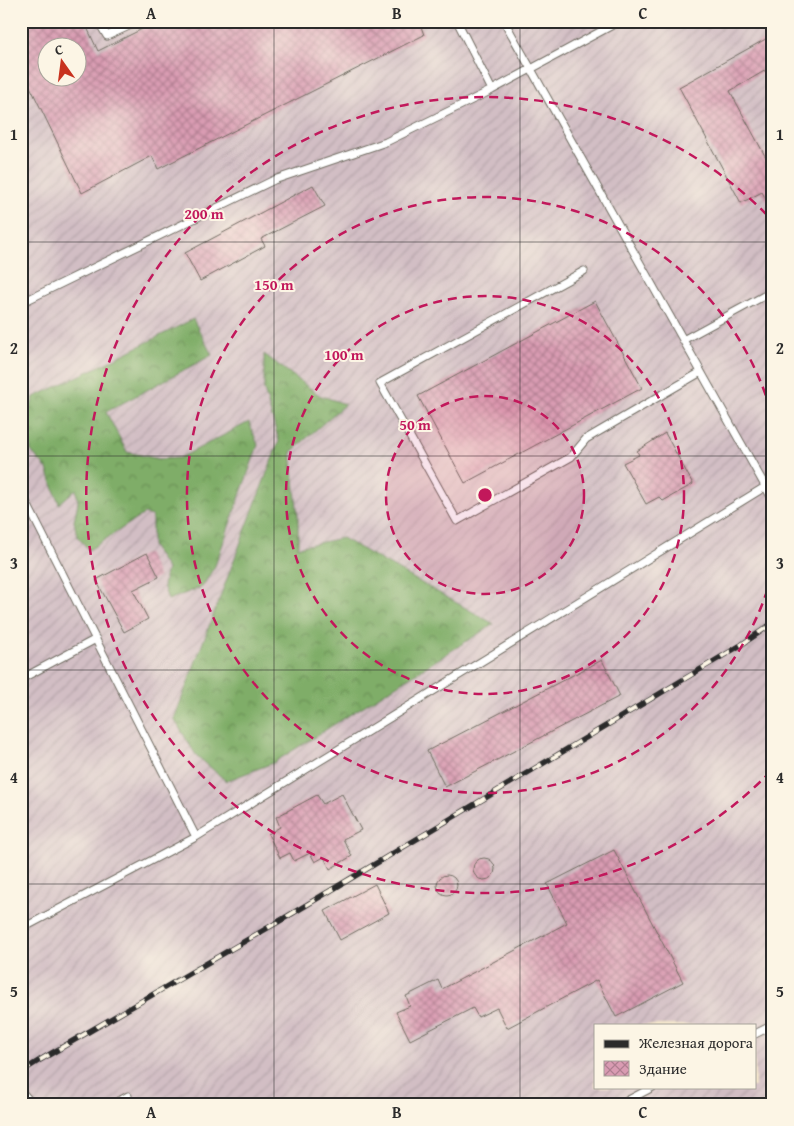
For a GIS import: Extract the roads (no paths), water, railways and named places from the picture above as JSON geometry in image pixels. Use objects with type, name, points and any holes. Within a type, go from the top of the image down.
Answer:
[{"type":"lane","points":[[98,21],[107,36],[140,21]]},
{"type":"lane","points":[[457,21],[492,90]]},
{"type":"lane","points":[[504,21],[773,500]]},
{"type":"lane","points":[[21,303],[274,180],[386,142],[492,90],[620,21]]},
{"type":"lane","points":[[584,271],[380,383],[457,521],[571,457],[586,439],[702,372]]},
{"type":"lane","points":[[683,340],[773,291]]},
{"type":"lane","points":[[21,929],[196,837],[773,482]]},
{"type":"lane","points":[[21,492],[196,837]]},
{"type":"lane","points":[[21,679],[96,639]]},
{"type":"lane","points":[[756,1034],[773,1025]]},
{"type":"lane","points":[[619,1105],[651,1088]]},
{"type":"lane","points":[[21,1091],[33,1105]]},
{"type":"lane","points":[[112,1105],[128,1096]]},
{"type":"railway","points":[[21,1072],[283,919],[741,645],[773,623]]}]
